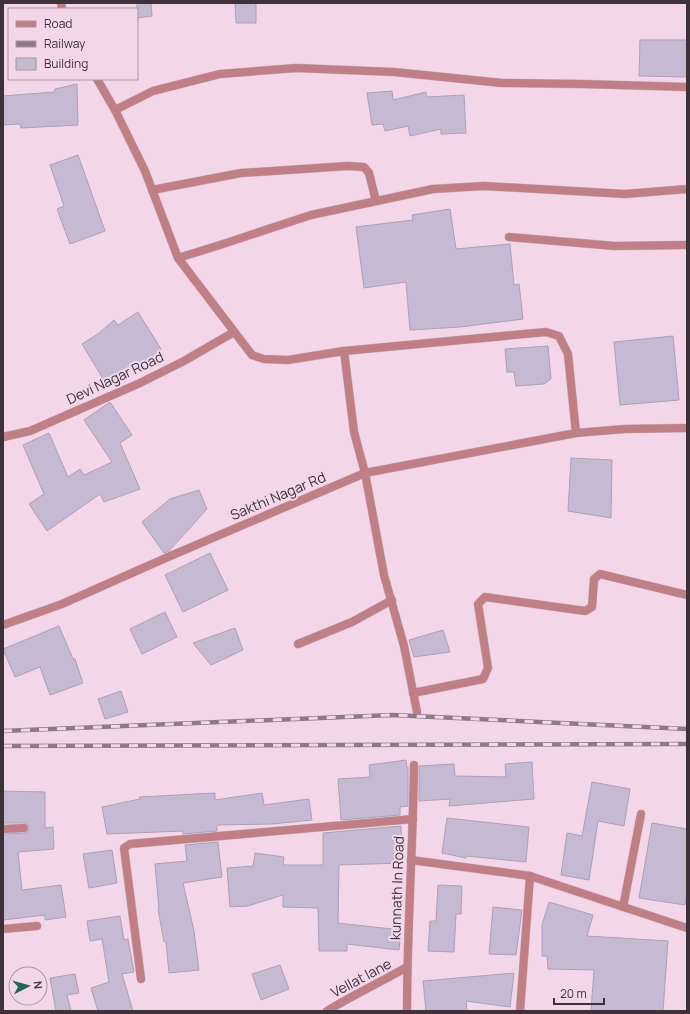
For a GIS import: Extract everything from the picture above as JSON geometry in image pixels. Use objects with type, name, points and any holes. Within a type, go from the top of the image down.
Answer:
[{"type":"street","points":[[115,110],[153,92],[220,74],[296,68],[394,72],[502,83],[687,87]]},
{"type":"street","points":[[99,80],[145,172],[178,258],[252,354],[264,359],[288,360],[344,351],[546,332],[559,336],[568,354],[576,433]]},
{"type":"street","points":[[152,190],[241,173],[347,166],[364,167],[369,173],[376,201]]},
{"type":"street","points":[[178,258],[311,215],[433,189],[484,186],[625,194],[687,189]]},
{"type":"street","points":[[510,237],[615,246],[687,245]]},
{"type":"street","name":"Devi Nagar Road","points":[[3,437],[30,431],[140,383],[184,361],[234,332]]},
{"type":"street","points":[[344,351],[354,432],[365,473],[384,575],[404,646],[417,712]]},
{"type":"street","name":"Sakthi Nagar Rd","points":[[3,624],[62,604],[365,473],[576,433],[625,429],[687,428]]},
{"type":"street","points":[[414,693],[483,679],[488,668],[478,604],[485,597],[585,611],[592,607],[594,579],[600,574],[687,595]]},
{"type":"street","points":[[298,644],[352,622],[392,600]]},
{"type":"street","name":"kunnath ln Road","points":[[407,1011],[407,967],[411,901],[410,860],[413,820],[414,765]]},
{"type":"street","points":[[622,907],[641,814]]},
{"type":"street","points":[[141,979],[124,848],[130,844],[413,820]]},
{"type":"street","points":[[3,829],[24,828]]},
{"type":"street","points":[[410,860],[530,876],[687,928]]},
{"type":"street","points":[[520,1011],[530,876]]},
{"type":"street","points":[[3,929],[37,926]]},
{"type":"street","name":"Vellat lane","points":[[327,1011],[407,967]]},
{"type":"building","points":[[137,3],[151,3],[152,16],[138,18]]},
{"type":"building","points":[[235,3],[256,3],[256,23],[236,23]]},
{"type":"building","points":[[640,40],[687,40],[687,77],[639,76]]},
{"type":"building","points":[[77,84],[78,125],[21,128],[20,124],[3,125],[3,96],[54,92],[55,89]]},
{"type":"building","points":[[392,91],[393,100],[426,92],[427,97],[464,95],[466,133],[441,134],[441,129],[410,136],[408,126],[385,131],[383,124],[372,125],[367,93]]},
{"type":"building","points":[[78,155],[105,231],[70,244],[57,209],[64,206],[50,165]]},
{"type":"building","points":[[450,209],[456,249],[510,244],[514,285],[519,284],[523,319],[460,327],[410,330],[406,282],[364,288],[356,227],[413,220],[412,215]]},
{"type":"building","points":[[138,312],[161,349],[153,357],[125,374],[127,377],[105,382],[82,344],[98,334],[114,320],[118,325]]},
{"type":"building","points":[[673,336],[679,400],[620,405],[614,342]]},
{"type":"building","points":[[548,346],[551,379],[544,384],[516,386],[514,372],[507,372],[505,349]]},
{"type":"building","points":[[110,402],[132,435],[120,443],[140,489],[104,502],[100,494],[47,531],[29,504],[44,494],[23,445],[49,433],[68,477],[80,469],[84,475],[112,462],[84,420]]},
{"type":"building","points":[[571,458],[612,460],[611,518],[568,511]]},
{"type":"building","points":[[199,490],[207,509],[169,551],[164,553],[142,522],[170,499]]},
{"type":"building","points":[[210,553],[228,590],[183,612],[165,575]]},
{"type":"building","points":[[165,612],[177,637],[142,654],[130,629]]},
{"type":"building","points":[[59,626],[73,659],[75,659],[83,683],[50,695],[40,667],[15,677],[3,649]]},
{"type":"building","points":[[235,628],[243,650],[211,665],[193,643]]},
{"type":"building","points":[[443,630],[450,652],[414,657],[409,640]]},
{"type":"building","points":[[121,691],[128,712],[105,719],[98,699]]},
{"type":"building","points":[[406,760],[408,767],[408,806],[400,807],[400,815],[341,820],[338,779],[370,777],[369,765]]},
{"type":"building","points":[[532,762],[534,799],[449,806],[450,799],[419,801],[419,766],[454,764],[455,776],[506,777],[505,764]]},
{"type":"building","points":[[592,782],[630,789],[624,826],[598,821],[589,880],[561,875],[567,833],[582,836]]},
{"type":"building","points":[[3,791],[45,792],[45,828],[53,827],[54,849],[18,852],[22,890],[61,885],[66,917],[45,920],[45,915],[3,920],[3,834],[25,833],[29,831],[29,828],[28,825],[24,823],[3,823]]},
{"type":"building","points":[[215,793],[215,800],[262,793],[264,805],[309,799],[312,820],[272,824],[217,825],[217,831],[183,834],[183,831],[107,834],[102,807],[140,799],[139,797]]},
{"type":"building","points":[[447,818],[529,827],[526,862],[466,856],[466,858],[442,853]]},
{"type":"building","points":[[652,823],[687,829],[687,893],[685,905],[639,898]]},
{"type":"building","points":[[401,826],[402,863],[339,865],[338,923],[401,930],[399,950],[347,944],[347,951],[319,951],[318,908],[283,907],[283,895],[248,906],[230,907],[227,868],[253,866],[255,853],[284,857],[283,865],[323,865],[323,833]]},
{"type":"building","points":[[218,842],[222,877],[183,883],[194,931],[199,970],[169,973],[166,942],[164,942],[158,909],[155,864],[187,861],[185,845]]},
{"type":"building","points":[[112,850],[117,883],[89,888],[83,854]]},
{"type":"building","points":[[438,885],[462,886],[461,914],[456,914],[454,952],[428,951],[430,921],[436,921]]},
{"type":"building","points":[[549,902],[593,915],[587,936],[668,941],[663,1011],[591,1011],[594,970],[548,969],[547,956],[542,956],[542,925]]},
{"type":"building","points":[[493,907],[522,910],[516,955],[489,954]]},
{"type":"building","points":[[120,916],[124,940],[128,939],[134,972],[122,974],[133,1011],[98,1011],[91,988],[109,982],[102,939],[90,941],[87,921]]},
{"type":"building","points":[[280,965],[289,989],[261,1000],[252,974]]},
{"type":"building","points":[[514,973],[510,1007],[466,1001],[467,1011],[426,1011],[423,981]]},
{"type":"building","points":[[75,974],[79,993],[67,995],[71,1011],[56,1011],[50,978]]},
{"type":"railway","points":[[3,731],[392,715],[687,729]]},
{"type":"railway","points":[[3,746],[687,744]]}]
